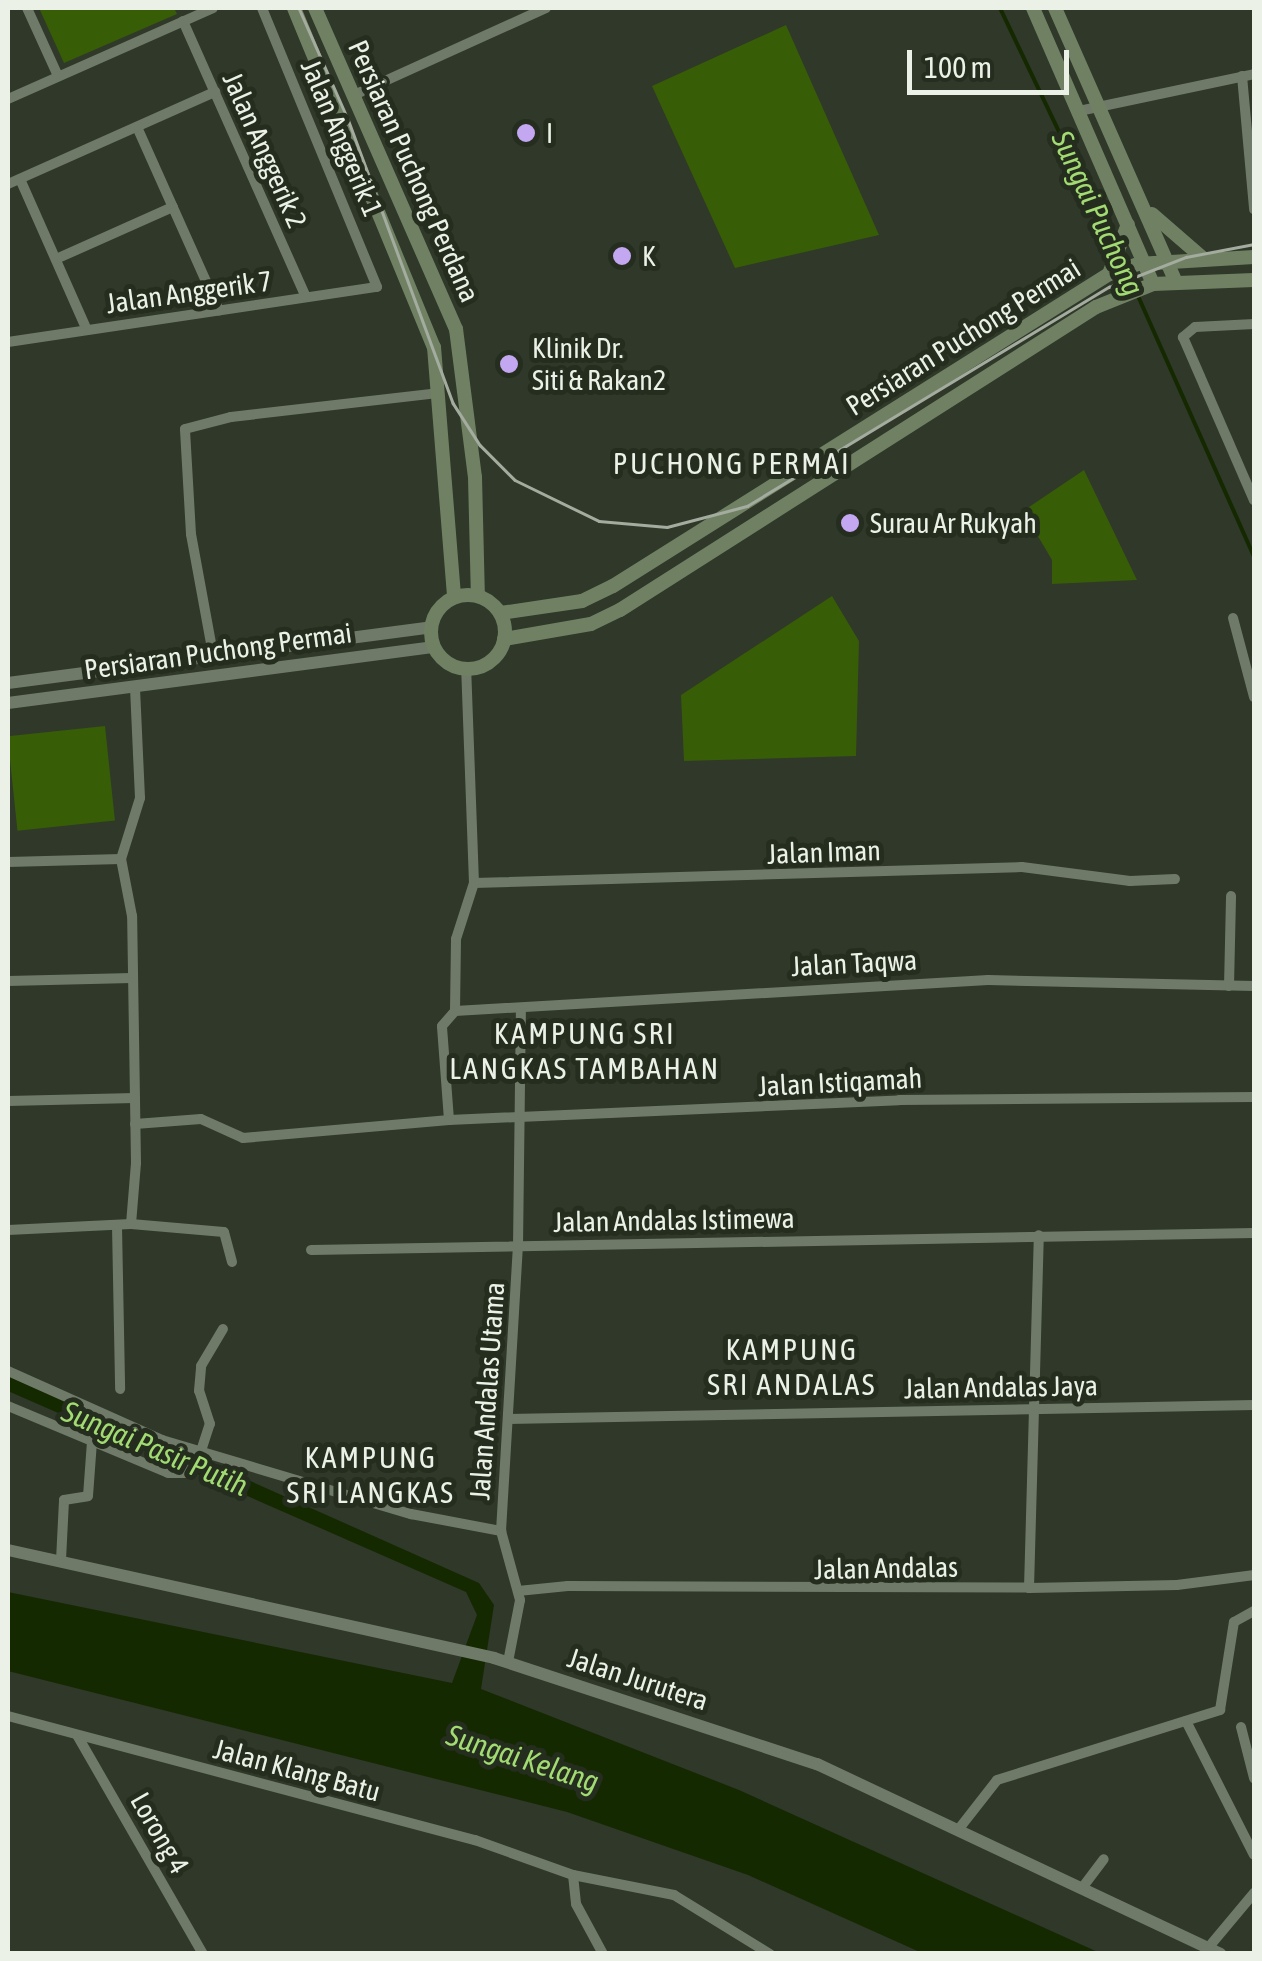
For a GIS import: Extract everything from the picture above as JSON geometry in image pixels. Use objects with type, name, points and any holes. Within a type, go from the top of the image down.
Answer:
[{"type":"main road","name":"Persiaran Puchong Perdana","points":[[294,8],[422,308],[438,392],[454,597]]},
{"type":"main road","name":"Persiaran Puchong Perdana","points":[[316,8],[456,329],[475,476],[478,596]]},
{"type":"main road","points":[[1033,8],[1128,224],[1147,286]]},
{"type":"main road","points":[[1055,8],[1176,282]]},
{"type":"main road","points":[[1142,202],[1204,259]]},
{"type":"main road","points":[[1109,274],[1128,224]]},
{"type":"main road","name":"Persiaran Puchong Permai","points":[[501,613],[582,601],[613,586],[1109,274],[1138,265],[1254,256]]},
{"type":"main road","name":"Persiaran Puchong Permai","points":[[504,638],[591,624],[620,610],[1096,308],[1147,286],[1254,280]]},
{"type":"main road","points":[[478,596],[501,613],[504,638],[486,664],[466,668],[448,662],[434,647],[431,626],[454,597],[478,596]]},
{"type":"street","points":[[27,8],[58,76]]},
{"type":"street","points":[[8,99],[212,8]]},
{"type":"street","name":"Jalan Anggerik 1","points":[[262,8],[377,287]]},
{"type":"street","points":[[354,95],[546,8]]},
{"type":"street","name":"Jalan Anggerik 2","points":[[183,21],[306,297]]},
{"type":"street","points":[[1080,111],[1248,75],[1254,209]]},
{"type":"street","points":[[8,184],[215,92]]},
{"type":"street","points":[[137,127],[219,310]]},
{"type":"street","points":[[20,179],[87,330]]},
{"type":"street","points":[[56,258],[173,206]]},
{"type":"street","name":"Jalan Anggerik 7","points":[[8,342],[377,287]]},
{"type":"street","points":[[1254,324],[1195,327],[1183,338],[1254,500]]},
{"type":"street","points":[[214,654],[191,534],[185,429],[232,417],[438,392]]},
{"type":"street","points":[[1233,618],[1254,698]]},
{"type":"street","name":"Persiaran Puchong Permai","points":[[8,683],[431,626]]},
{"type":"street","name":"Persiaran Puchong Permai","points":[[8,704],[434,647]]},
{"type":"street","points":[[449,1120],[442,1026],[456,1011],[456,939],[474,883],[466,668]]},
{"type":"street","points":[[131,1224],[135,1124],[132,916],[121,859],[140,798],[134,687]]},
{"type":"street","points":[[8,862],[121,859]]},
{"type":"street","name":"Jalan Iman","points":[[474,883],[1022,867],[1130,881],[1175,879]]},
{"type":"street","points":[[1230,896],[1230,986]]},
{"type":"street","points":[[8,982],[132,978]]},
{"type":"street","name":"Jalan Taqwa","points":[[456,1011],[900,982],[1254,986]]},
{"type":"street","name":"Jalan Andalas Utama","points":[[501,1660],[518,1591],[501,1531],[518,1247],[522,1009]]},
{"type":"street","name":"Jalan Istiqamah","points":[[135,1124],[201,1119],[244,1138],[449,1120],[900,1100],[1254,1097]]},
{"type":"street","points":[[8,1101],[134,1098]]},
{"type":"street","points":[[8,1230],[131,1224],[224,1232],[232,1262]]},
{"type":"street","points":[[118,1226],[120,1389]]},
{"type":"street","name":"Jalan Andalas Istimewa","points":[[311,1250],[396,1244],[518,1247],[1254,1233]]},
{"type":"street","points":[[1030,1588],[1039,1236]]},
{"type":"street","points":[[8,1406],[168,1473],[184,1473],[201,1453],[210,1424],[198,1391],[201,1366],[223,1329]]},
{"type":"street","points":[[8,1372],[201,1453],[411,1514],[501,1531]]},
{"type":"street","name":"Jalan Andalas Jaya","points":[[508,1419],[1254,1405]]},
{"type":"street","points":[[61,1560],[64,1500],[88,1496],[92,1441]]},
{"type":"street","name":"Jalan Jurutera","points":[[8,1550],[501,1660],[818,1764],[1214,1951]]},
{"type":"street","name":"Jalan Andalas","points":[[518,1591],[1030,1588],[1177,1584],[1254,1575]]},
{"type":"street","points":[[958,1830],[996,1780],[1220,1710],[1234,1622],[1254,1611]]},
{"type":"street","name":"Jalan Klang Batu","points":[[8,1716],[475,1840],[573,1874],[674,1895],[770,1954]]},
{"type":"street","points":[[1186,1722],[1254,1855]]},
{"type":"street","points":[[1241,1727],[1254,1778]]},
{"type":"street","name":"Lorong 4","points":[[76,1735],[203,1954]]},
{"type":"street","points":[[1082,1888],[1104,1859]]},
{"type":"street","points":[[573,1874],[576,1904],[603,1954]]},
{"type":"street","points":[[1214,1951],[1254,1893]]},
{"type":"green space","points":[[39,8],[174,8],[177,14],[64,63]]},
{"type":"green space","points":[[786,25],[879,235],[735,268],[652,86]]},
{"type":"green space","points":[[1084,470],[1137,580],[1052,584],[1052,560],[1023,511]]},
{"type":"green space","points":[[832,596],[859,641],[856,756],[684,761],[681,695]]},
{"type":"green space","points":[[105,726],[115,820],[17,831],[8,736]]},
{"type":"water","points":[[8,1373],[479,1583],[494,1605],[481,1689],[739,1790],[1100,1953],[922,1953],[748,1875],[567,1812],[8,1671],[8,1592],[452,1683],[477,1615],[466,1592],[8,1391]]},
{"type":"waterway","name":"Sungai Puchong","points":[[1000,8],[1114,247]]},
{"type":"waterway","points":[[1138,296],[1254,557]]},
{"type":"tram line","points":[[299,8],[348,119],[453,403],[480,445],[515,480],[599,521],[667,527],[747,506],[1109,287],[1186,257],[1254,244]]},
{"type":"place","name":"I","points":[[526,133]]},
{"type":"place","name":"K","points":[[622,256]]},
{"type":"place","name":"Klinik Dr. Siti & Rakan2","points":[[509,364]]},
{"type":"place","name":"Surau Ar Rukyah","points":[[850,523]]},
{"type":"district","name":"PUCHONG PERMAI","points":[[732,463]]},
{"type":"district","name":"KAMPUNG SRI LANGKAS TAMBAHAN","points":[[585,1050]]},
{"type":"district","name":"KAMPUNG SRI ANDALAS","points":[[792,1366]]},
{"type":"district","name":"KAMPUNG SRI LANGKAS","points":[[371,1474]]},
{"type":"water label","name":"Sungai Pasir Putih","points":[[155,1448]]},
{"type":"water label","name":"Sungai Kelang","points":[[523,1758]]}]
